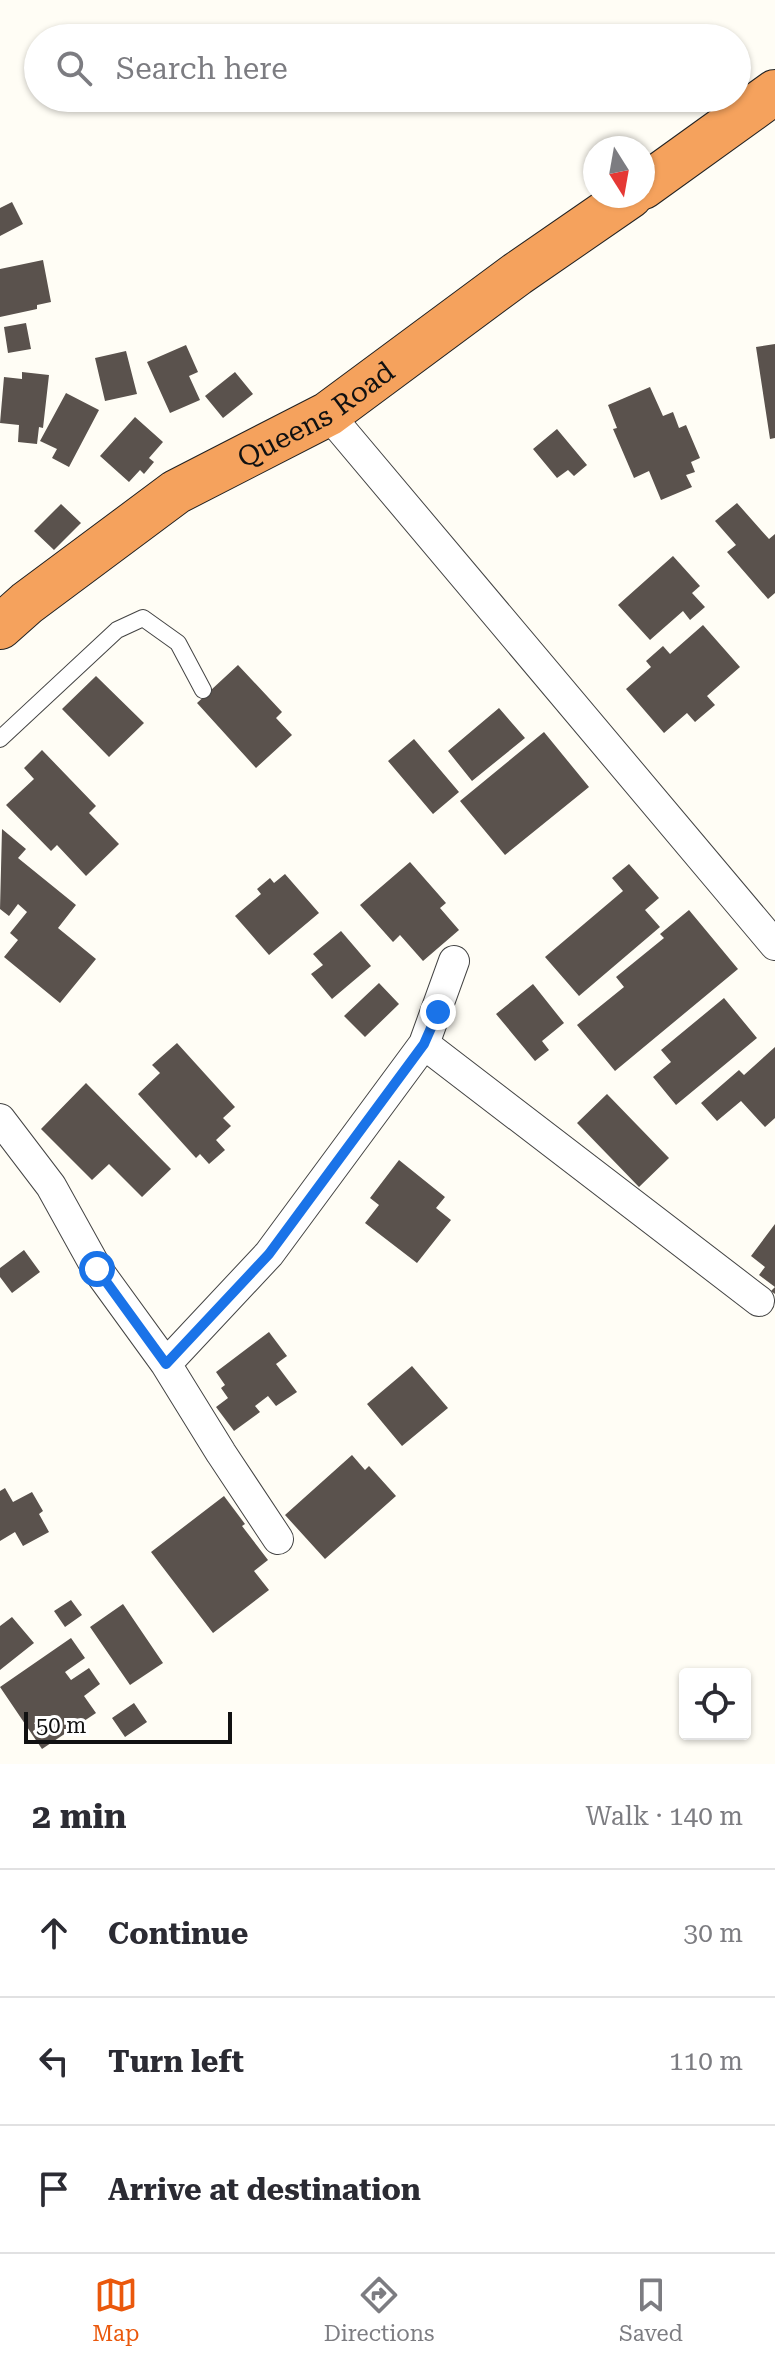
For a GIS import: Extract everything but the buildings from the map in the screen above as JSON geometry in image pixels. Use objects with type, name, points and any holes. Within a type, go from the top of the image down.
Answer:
[{"type":"highway","points":[[751,109],[775,92]]},
{"type":"highway","points":[[655,178],[747,112]]},
{"type":"highway","name":"Queens Road","points":[[0,627],[27,603],[176,492],[328,414],[613,208]]},
{"type":"street","points":[[328,414],[775,945]]},
{"type":"street","points":[[166,1364],[269,1254],[424,1044],[454,961]]},
{"type":"street","points":[[424,1044],[759,1301]]},
{"type":"street","points":[[0,1119],[51,1186],[97,1269],[166,1364],[278,1539]]},
{"type":"lane","points":[[0,739],[117,630],[143,618],[178,643],[203,690]]},
{"type":"route","points":[[97,1269],[166,1364],[269,1254],[424,1044],[438,1012]]}]
